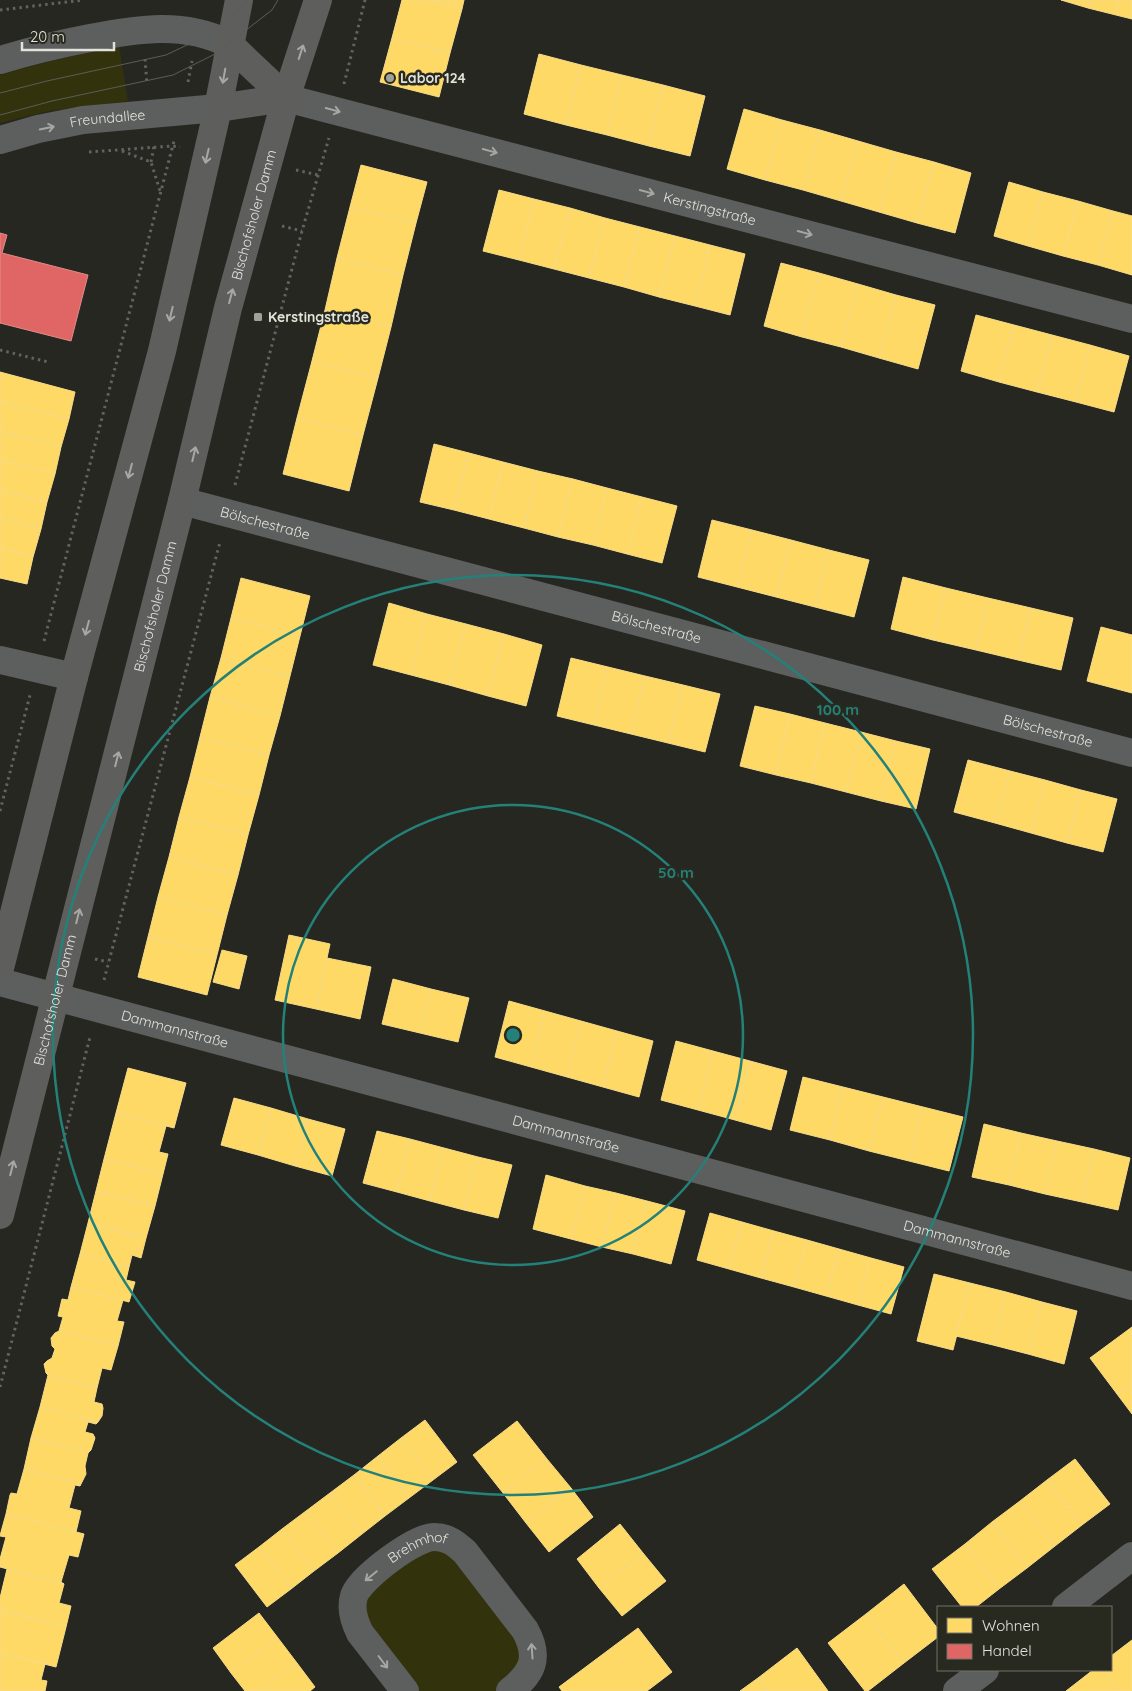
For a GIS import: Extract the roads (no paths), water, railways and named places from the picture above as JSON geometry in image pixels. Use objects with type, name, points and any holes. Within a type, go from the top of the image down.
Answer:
[{"type":"main road","points":[[0,968],[74,677],[162,351],[218,108],[239,0]]},
{"type":"main road","name":"Bischofsholer Damm","points":[[0,1216],[182,501],[228,308],[286,98],[318,0]]},
{"type":"main road","points":[[229,44],[286,98]]},
{"type":"main road","points":[[218,108],[286,98]]},
{"type":"street","points":[[0,60],[45,46],[133,29],[150,28],[198,33],[229,44]]},
{"type":"street","name":"Kerstingstraße","points":[[286,98],[1132,319]]},
{"type":"street","name":"Freundallee","points":[[0,140],[38,129],[83,120],[218,108]]},
{"type":"street","name":"Bölschestraße","points":[[182,501],[1132,753]]},
{"type":"street","points":[[0,660],[74,677]]},
{"type":"street","name":"Dammannstraße","points":[[0,982],[1132,1286]]},
{"type":"street","name":"Brehmhof","points":[[405,1691],[360,1633],[352,1610],[353,1598],[358,1588],[366,1579],[411,1545],[422,1539],[434,1537],[445,1538],[465,1552],[525,1630],[531,1641],[533,1652],[532,1664],[527,1675],[510,1691]]},
{"type":"street","points":[[1067,1606],[1132,1556]]},
{"type":"street","points":[[957,1691],[984,1671]]},
{"type":"tram line","points":[[0,93],[166,55],[208,35],[236,12],[247,0]]},
{"type":"tram line","points":[[0,115],[52,101],[173,75],[215,54],[272,10],[278,0]]},
{"type":"place","name":"Labor 124","points":[[390,78]]},
{"type":"place","name":"Kerstingstraße","points":[[258,317]]}]
